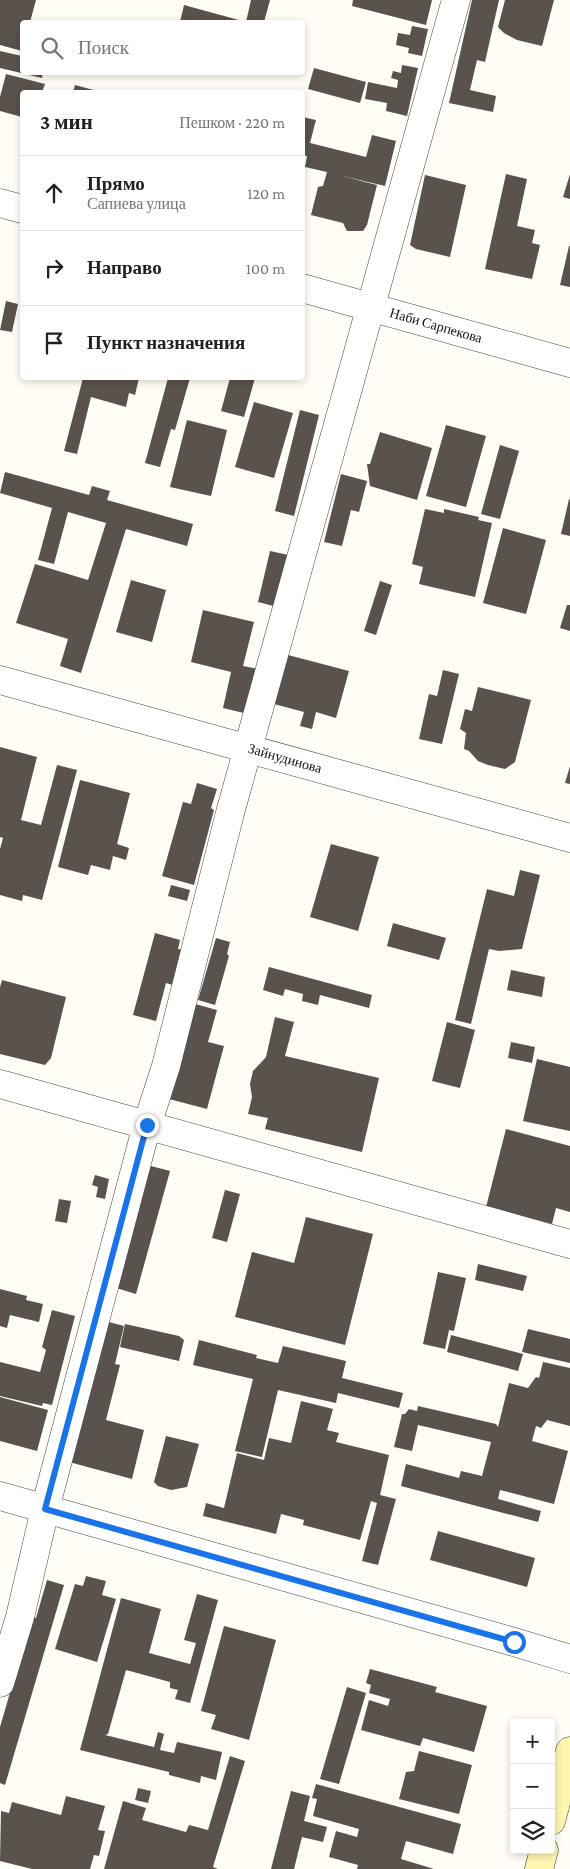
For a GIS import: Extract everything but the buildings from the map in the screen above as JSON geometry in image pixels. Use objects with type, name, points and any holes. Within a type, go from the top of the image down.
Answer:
[{"type":"street","points":[[0,1683],[20,1617],[45,1509],[147,1125],[166,1066],[230,813],[456,0]]},
{"type":"street","points":[[0,203],[20,208]]},
{"type":"street","name":"Наби Сарпекова","points":[[305,289],[570,363]]},
{"type":"street","name":"Зайнудинова","points":[[0,680],[570,838]]},
{"type":"street","points":[[0,1084],[570,1244]]},
{"type":"street","points":[[0,1496],[570,1659]]},
{"type":"street","points":[[554,1809],[570,1751]]},
{"type":"street","points":[[538,1869],[543,1854]]},
{"type":"route","points":[[147,1125],[45,1509],[514,1642]]}]
